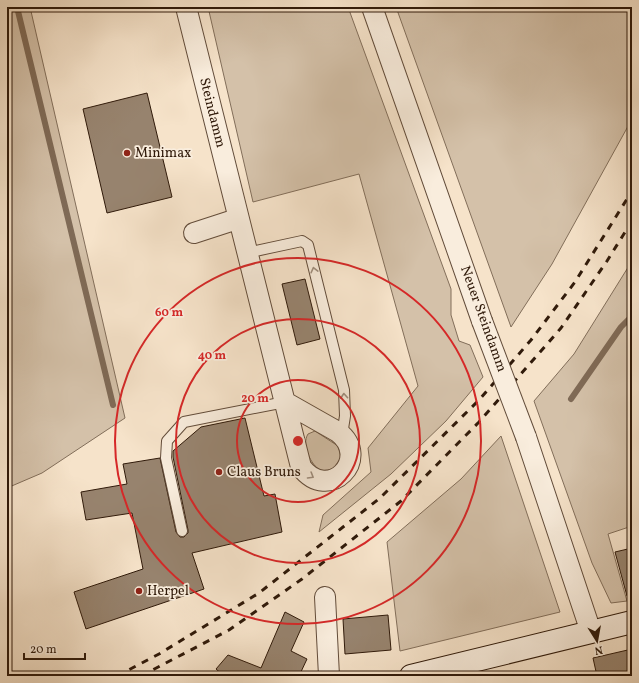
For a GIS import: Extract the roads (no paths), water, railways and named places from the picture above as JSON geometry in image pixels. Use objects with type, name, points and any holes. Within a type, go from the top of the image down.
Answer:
[{"type":"street","name":"Steindamm","points":[[186,7],[246,253],[301,467],[309,476],[324,481],[333,480],[346,470],[351,454],[350,447],[342,435]]},
{"type":"street","name":"Neuer Steindamm","points":[[372,7],[482,320],[526,437],[591,632]]},
{"type":"street","points":[[194,233],[238,219]]},
{"type":"street","points":[[285,402],[342,435]]},
{"type":"street","points":[[325,597],[329,676]]},
{"type":"street","points":[[411,676],[632,622]]},
{"type":"lane","points":[[246,253],[302,241],[308,245],[344,390],[345,416],[342,435]]},
{"type":"lane","points":[[182,531],[166,458],[167,441],[184,422],[285,402]]},
{"type":"waterway","points":[[17,7],[113,405]]},
{"type":"waterway","points":[[571,399],[621,327],[632,316]]},
{"type":"railway","points":[[117,676],[159,654],[259,593],[380,498],[479,400],[531,340],[575,282],[632,191]]},
{"type":"railway","points":[[141,676],[229,630],[302,579],[401,501],[479,422],[561,328],[607,261],[632,221]]},
{"type":"place","name":"Minimax","points":[[127,153]]},
{"type":"place","name":"Claus Bruns","points":[[219,472]]},
{"type":"place","name":"Herpel","points":[[139,591]]}]
